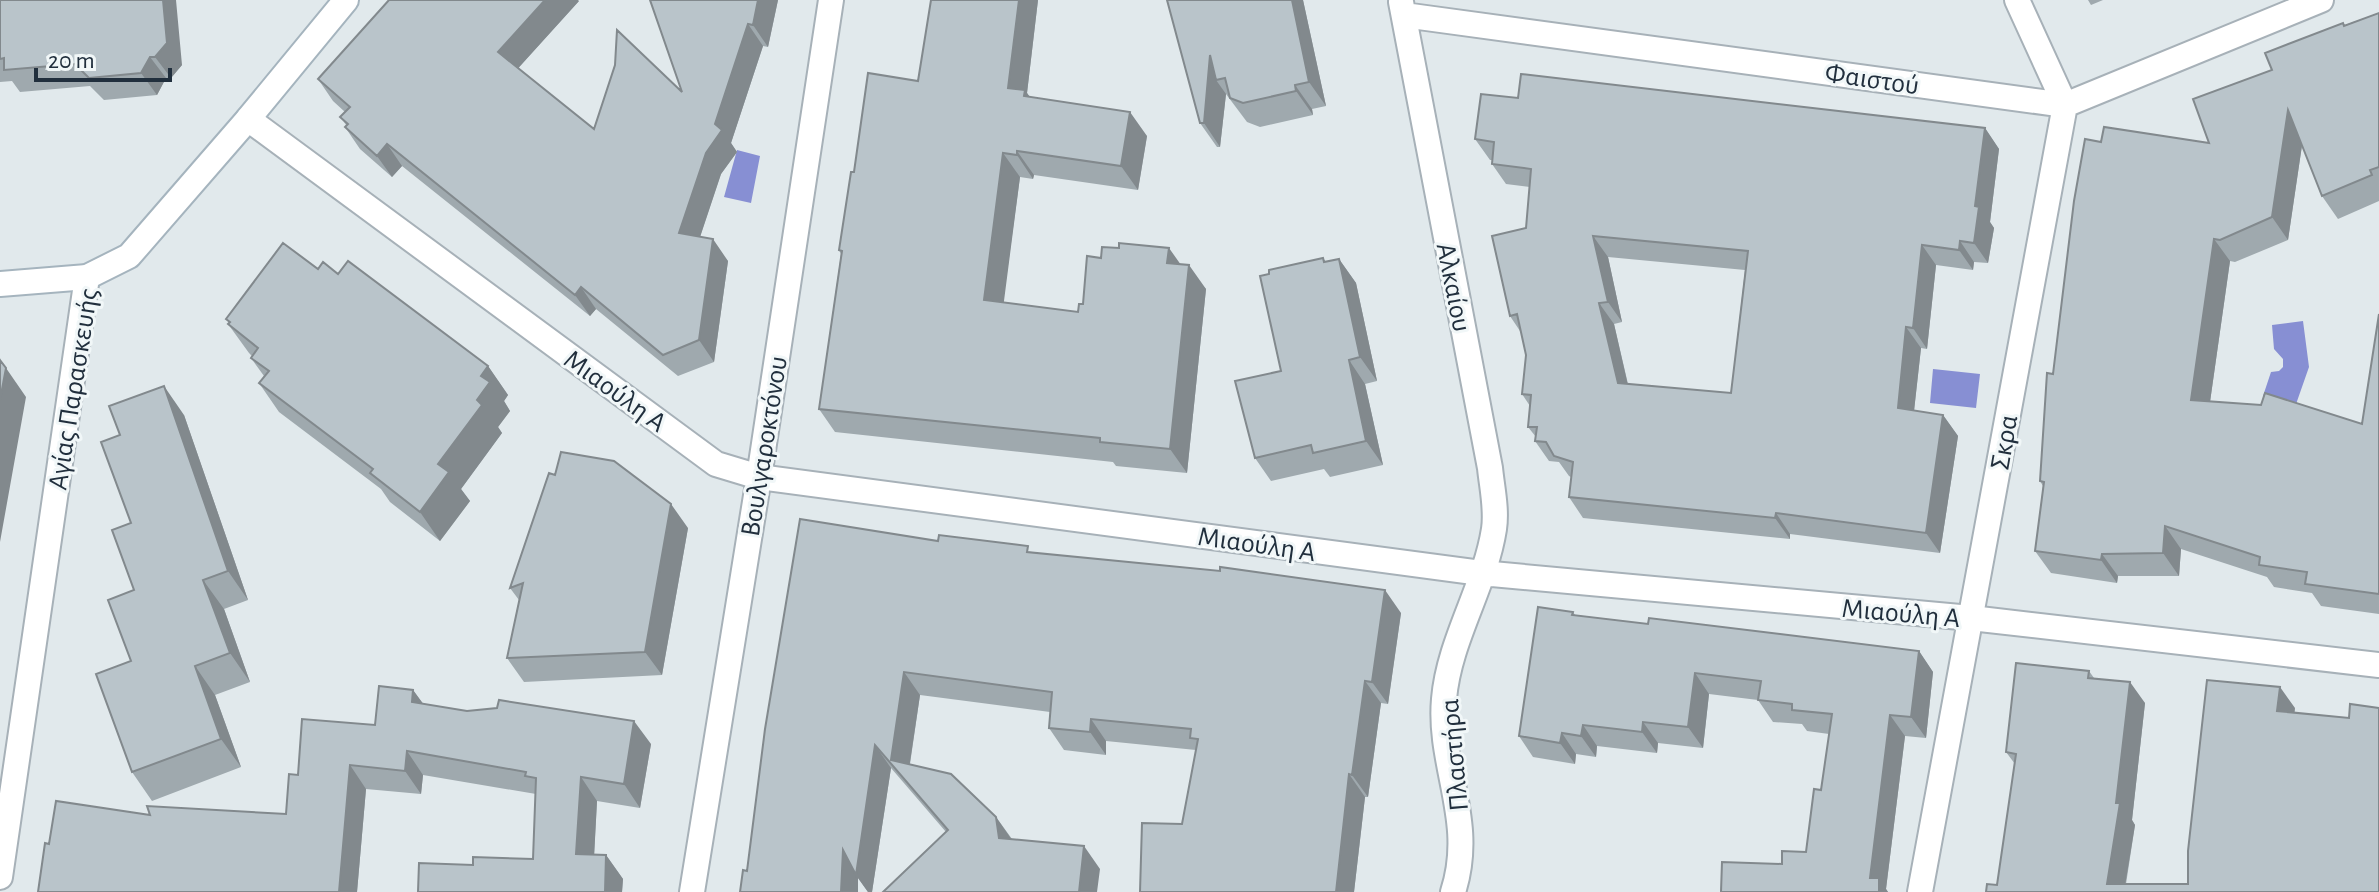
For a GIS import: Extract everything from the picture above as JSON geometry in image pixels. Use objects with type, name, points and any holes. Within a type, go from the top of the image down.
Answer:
[{"type":"street","name":"Αγίας Παρασκευής","points":[[0,877],[87,277],[129,256],[346,0]]},
{"type":"street","name":"Βουλγαροκτόνου","points":[[692,892],[831,0]]},
{"type":"street","points":[[2017,0],[2065,105],[2321,0]]},
{"type":"street","name":"Φαιστού","points":[[1402,7],[2065,105]]},
{"type":"street","name":"Αλκαίου","points":[[1402,7],[1490,468],[1495,506],[1494,528],[1481,573]]},
{"type":"street","name":"Σκρα","points":[[1920,892],[2065,105]]},
{"type":"street","name":"Μιαούλη Α","points":[[248,119],[716,464],[759,477],[1481,573],[1971,618],[2379,665]]},
{"type":"street","points":[[0,284],[87,277]]},
{"type":"street","name":"Πλαστήρα","points":[[1453,892],[1462,840],[1445,728],[1444,700],[1449,672],[1481,573]]},
{"type":"water","points":[[737,150],[760,156],[751,203],[724,197]]},
{"type":"water","points":[[2303,321],[2309,367],[2295,407],[2263,396],[2271,372],[2283,367],[2283,359],[2274,349],[2272,325]]},
{"type":"water","points":[[1933,369],[1980,374],[1976,408],[1930,403]]},
{"type":"building","points":[[0,0],[163,0],[167,43],[155,57],[150,57],[141,73],[89,78],[75,64],[4,70],[4,58],[0,59]]},
{"type":"building","points":[[389,0],[545,0],[498,52],[594,129],[615,65],[617,30],[682,92],[650,0],[758,0],[753,25],[748,24],[715,124],[722,130],[706,153],[679,233],[713,239],[699,340],[663,355],[581,287],[575,295],[387,144],[377,156],[345,127],[348,124],[340,117],[350,107],[318,79]]},
{"type":"building","points":[[931,0],[1019,0],[1008,88],[1025,90],[1024,96],[1130,112],[1121,166],[1017,151],[1017,155],[1003,153],[984,300],[1078,312],[1079,304],[1083,304],[1087,256],[1101,258],[1102,247],[1119,248],[1119,243],[1169,248],[1167,263],[1189,265],[1170,449],[1100,442],[1100,438],[819,409],[842,251],[839,250],[868,73],[918,81]]},
{"type":"building","points":[[1167,0],[1292,0],[1309,82],[1295,85],[1296,91],[1243,103],[1230,98],[1225,78],[1216,80],[1210,55],[1204,123],[1200,123]]},
{"type":"building","points":[[2379,13],[2379,167],[2370,170],[2372,175],[2322,196],[2288,110],[2272,217],[2220,240],[2214,239],[2191,400],[2261,405],[2265,393],[2362,424],[2379,314],[2379,594],[2305,584],[2307,572],[2259,565],[2260,557],[2165,526],[2163,553],[2102,554],[2101,560],[2035,551],[2044,482],[2040,481],[2047,373],[2053,374],[2074,201],[2085,139],[2101,142],[2104,127],[2209,143],[2193,99],[2272,70],[2265,53],[2343,23],[2344,26]]},
{"type":"building","points":[[1521,74],[1985,128],[1975,206],[1979,207],[1974,243],[1960,241],[1959,250],[1922,245],[1913,328],[1906,327],[1898,408],[1943,415],[1926,533],[1776,513],[1775,518],[1569,497],[1573,462],[1554,456],[1546,442],[1535,441],[1537,427],[1528,427],[1531,395],[1522,394],[1526,355],[1517,314],[1510,316],[1492,236],[1526,228],[1531,169],[1492,164],[1494,142],[1475,139],[1481,94],[1518,98]],"holes":[[[1593,236],[1748,251],[1731,393],[1618,383],[1599,303],[1608,302]]]},
{"type":"building","points":[[283,243],[318,269],[323,262],[338,274],[348,261],[488,366],[481,376],[490,382],[477,400],[482,405],[438,464],[449,472],[420,512],[370,473],[373,469],[259,383],[269,371],[251,358],[258,348],[228,324],[230,322],[226,319]]},
{"type":"building","points":[[1323,258],[1324,262],[1339,259],[1360,357],[1349,360],[1366,441],[1313,453],[1311,445],[1255,458],[1235,381],[1281,371],[1260,276],[1269,274],[1269,270]]},
{"type":"building","points":[[0,360],[6,368],[0,400]]},
{"type":"building","points":[[164,386],[228,571],[203,580],[230,653],[195,666],[221,739],[132,772],[96,674],[131,661],[108,600],[134,590],[112,530],[131,523],[101,442],[120,435],[109,406]]},
{"type":"building","points":[[561,452],[614,461],[671,504],[645,652],[507,658],[523,583],[510,588],[549,473],[555,475]]},
{"type":"building","points":[[800,519],[938,541],[939,535],[1028,546],[1027,552],[1220,571],[1220,567],[1385,590],[1372,682],[1365,681],[1352,775],[1349,774],[1336,892],[1140,892],[1142,823],[1182,824],[1198,739],[1190,738],[1191,729],[1091,719],[1090,732],[1049,728],[1052,692],[904,672],[891,760],[951,774],[996,817],[999,838],[1084,846],[1079,892],[883,892],[948,830],[875,745],[856,875],[843,850],[841,892],[740,892],[743,870],[747,871],[765,729]]},
{"type":"building","points":[[1538,607],[1573,612],[1572,615],[1648,624],[1649,618],[1919,651],[1911,717],[1890,715],[1870,878],[1879,878],[1879,892],[1721,892],[1722,862],[1782,864],[1782,851],[1806,852],[1814,789],[1821,790],[1832,714],[1792,710],[1792,704],[1758,700],[1761,681],[1695,673],[1688,727],[1643,722],[1642,732],[1583,725],[1581,736],[1562,733],[1560,743],[1519,736]]},
{"type":"building","points":[[2016,663],[2089,671],[2088,678],[2130,682],[2116,803],[2120,803],[2107,884],[2188,884],[2188,851],[2207,680],[2280,687],[2277,711],[2349,718],[2350,704],[2379,708],[2379,892],[1986,892],[1987,884],[1997,885],[2016,754],[2006,752]]},
{"type":"building","points":[[379,686],[413,690],[412,702],[467,711],[497,708],[499,700],[634,721],[624,784],[581,777],[576,854],[606,855],[605,892],[418,892],[419,863],[473,865],[473,857],[533,859],[536,778],[525,776],[526,772],[407,751],[405,771],[350,765],[339,892],[38,892],[45,843],[49,844],[56,801],[150,815],[147,806],[286,814],[289,774],[298,775],[302,719],[375,725]]}]
